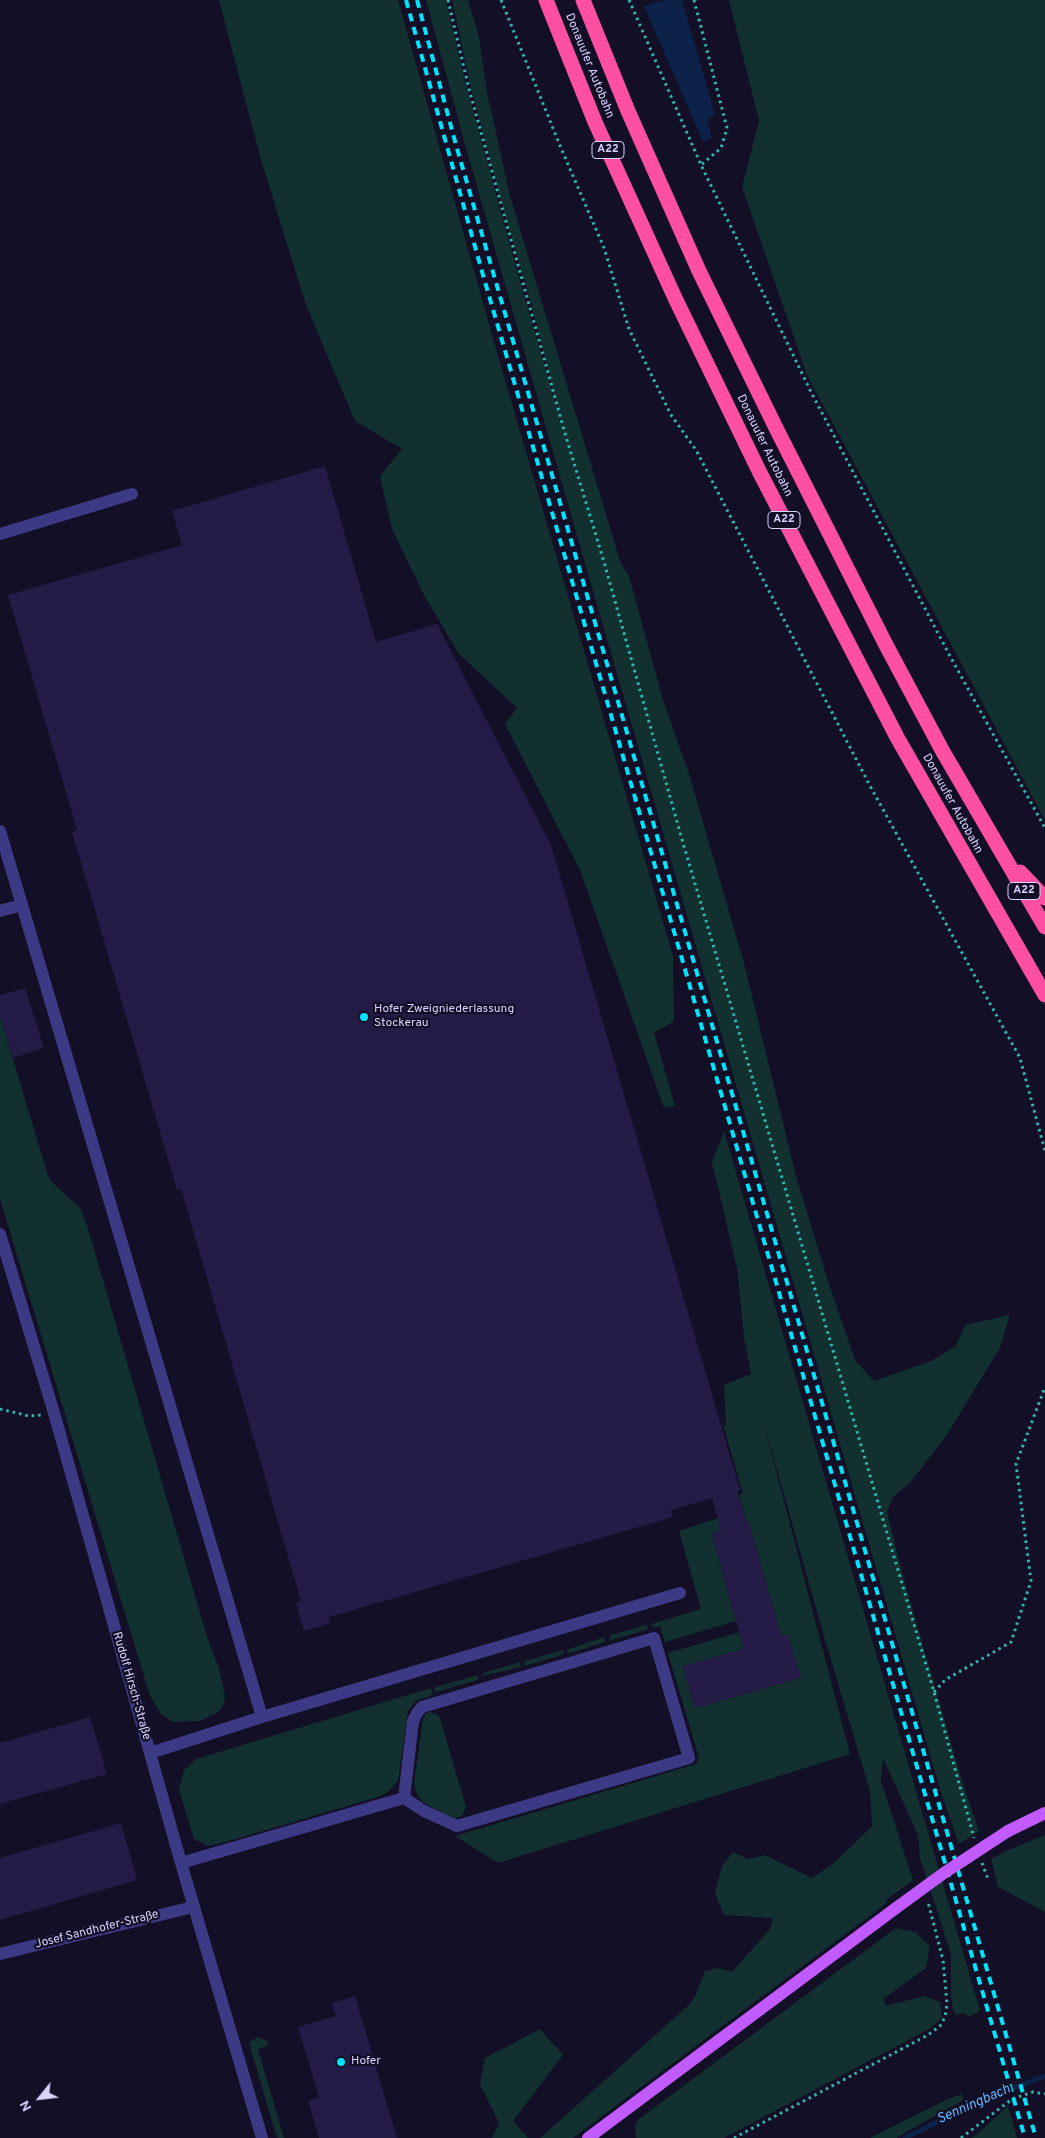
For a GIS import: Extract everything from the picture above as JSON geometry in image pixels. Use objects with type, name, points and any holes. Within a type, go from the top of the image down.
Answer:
[{"type":"highway","name":"Donauufer Autobahn","points":[[546,0],[595,122],[675,298],[760,473],[898,739],[1045,995]]},
{"type":"highway","name":"Donauufer Autobahn","points":[[583,0],[628,111],[691,253],[777,430],[942,750],[1045,926]]},
{"type":"highway","points":[[1003,855],[1045,898]]},
{"type":"main road","points":[[1014,1828],[1045,1802]]},
{"type":"main road","points":[[588,2138],[944,1873],[1014,1828],[1045,1813]]},
{"type":"street","points":[[0,534],[132,494]]},
{"type":"street","points":[[0,831],[262,1717]]},
{"type":"street","points":[[0,911],[22,905]]},
{"type":"street","name":"Rudolf Hirsch-Straße","points":[[0,1234],[54,1413],[181,1864],[262,2138]]},
{"type":"street","points":[[150,1753],[262,1717],[680,1593]]},
{"type":"street","points":[[654,1638],[689,1758],[456,1826],[424,1812],[404,1798],[413,1721],[416,1713],[422,1707],[654,1638]]},
{"type":"street","points":[[181,1864],[404,1798]]},
{"type":"street","name":"Josef Sandhofer-Straße","points":[[0,1954],[194,1906]]},
{"type":"path","points":[[448,0],[469,89],[564,430],[604,562],[686,852],[934,1692],[974,1839]]},
{"type":"path","points":[[501,0],[604,248],[629,329],[671,416],[696,450],[869,784],[1020,1058],[1045,1151]]},
{"type":"path","points":[[629,0],[701,166],[811,392],[951,658],[1045,828]]},
{"type":"path","points":[[694,0],[727,128],[721,148],[701,166]]},
{"type":"path","points":[[934,1692],[945,1680],[1011,1642],[1031,1582],[1016,1464],[1045,1387]]},
{"type":"path","points":[[0,1410],[29,1416],[54,1413]]},
{"type":"path","points":[[980,1855],[988,1879]]},
{"type":"path","points":[[734,2138],[928,2035],[940,2026],[945,2017],[947,2004],[943,1960],[941,1944],[926,1897]]},
{"type":"path","points":[[961,2138],[1012,2099],[1033,2092],[1045,2094]]},
{"type":"green space","points":[[219,0],[398,0],[498,356],[673,956],[674,1021],[654,1033],[675,1106],[664,1108],[580,870],[505,724],[517,708],[459,654],[424,595],[392,529],[380,476],[402,449],[355,421],[306,305],[261,160]]},
{"type":"green space","points":[[426,0],[446,0],[465,81],[559,415],[531,302],[507,223],[471,88],[452,0],[468,0],[479,37],[487,92],[510,196],[621,564],[629,576],[663,700],[689,774],[744,963],[796,1176],[827,1278],[855,1360],[874,1381],[931,1361],[956,1346],[965,1325],[1010,1315],[1000,1348],[948,1433],[910,1483],[894,1496],[887,1511],[902,1573],[961,1778],[979,1831],[959,1844],[942,1796],[571,515],[466,148]]},
{"type":"green space","points":[[729,0],[1045,0],[1045,820],[807,375],[742,187],[759,121]]},
{"type":"green space","points":[[0,1016],[48,1176],[80,1208],[87,1225],[208,1640],[219,1668],[225,1696],[224,1703],[219,1712],[200,1721],[173,1722],[161,1714],[150,1696],[0,1199]]},
{"type":"green space","points":[[724,1131],[980,2011],[969,2017],[964,2013],[956,2015],[953,2009],[951,1997],[951,1954],[920,1858],[918,1835],[883,1758],[881,1781],[913,1880],[886,1900],[887,1903],[573,2138],[540,2138],[689,2005],[696,1994],[705,1971],[718,1968],[732,1972],[770,1929],[773,1918],[724,1915],[715,1893],[722,1866],[733,1852],[748,1859],[765,1855],[812,1878],[834,1863],[872,1826],[870,1791],[761,1413],[850,1754],[498,1863],[455,1836],[696,1764],[699,1758],[668,1653],[740,1632],[744,1649],[683,1666],[695,1708],[800,1678],[788,1635],[781,1636],[749,1523],[747,1523],[739,1495],[743,1493],[723,1425],[726,1425],[724,1385],[751,1374],[744,1337],[737,1268],[712,1162]]},
{"type":"green space","points":[[718,1518],[721,1531],[712,1534],[736,1621],[665,1642],[660,1626],[653,1628],[651,1624],[701,1609],[679,1531]]},
{"type":"green space","points":[[646,1625],[648,1628],[646,1630],[609,1639],[611,1635]]},
{"type":"green space","points":[[604,1637],[605,1642],[570,1653],[566,1650]]},
{"type":"green space","points":[[563,1650],[564,1653],[562,1655],[525,1666],[524,1664],[525,1661]]},
{"type":"green space","points":[[520,1662],[521,1667],[482,1676],[483,1673]]},
{"type":"green space","points":[[478,1675],[478,1680],[436,1692],[434,1690],[435,1687]]},
{"type":"green space","points":[[431,1688],[433,1695],[416,1701],[408,1711],[398,1781],[389,1791],[381,1796],[229,1841],[208,1846],[194,1839],[179,1790],[184,1770],[196,1759]]},
{"type":"green space","points":[[430,1712],[438,1715],[440,1718],[466,1807],[462,1816],[455,1818],[423,1802],[417,1795],[414,1783],[423,1719],[425,1714]]},
{"type":"green space","points":[[1045,1835],[1045,1912],[998,1887],[991,1859]]},
{"type":"green space","points":[[896,1928],[915,1932],[930,1946],[926,1968],[883,1999],[886,2006],[924,1996],[940,2002],[942,2017],[931,2028],[724,2138],[636,2138],[635,2125],[639,2119]]},
{"type":"green space","points":[[540,2029],[563,2055],[513,2121],[528,2138],[492,2138],[499,2123],[480,2084],[485,2058]]},
{"type":"green space","points":[[257,2037],[267,2041],[268,2045],[258,2049],[284,2138],[277,2138],[249,2043]]},
{"type":"green space","points":[[962,2094],[963,2100],[896,2138],[870,2138],[950,2098]]},
{"type":"green space","points":[[1008,2106],[1017,2138],[971,2138],[976,2135]]},
{"type":"water","points":[[665,0],[682,0],[715,114],[707,120],[712,138],[703,142],[644,6]]},
{"type":"building","name":"Hofer Zweigniederlassung Stockerau","points":[[325,466],[376,642],[437,624],[551,845],[740,1490],[737,1491],[747,1523],[749,1523],[781,1636],[788,1634],[801,1678],[695,1708],[683,1666],[744,1649],[712,1534],[721,1531],[712,1498],[671,1510],[673,1517],[329,1617],[330,1623],[304,1631],[296,1603],[301,1601],[181,1189],[177,1190],[72,832],[77,830],[8,595],[182,545],[172,511]]},
{"type":"building","points":[[25,988],[44,1048],[13,1058],[0,1016],[0,995]]},
{"type":"building","points":[[90,1717],[107,1774],[0,1804],[0,1743]]},
{"type":"building","points":[[121,1823],[137,1880],[0,1920],[0,1858]]},
{"type":"building","name":"Hofer","points":[[355,1996],[397,2138],[319,2138],[308,2101],[319,2098],[298,2027],[336,2016],[332,2003]]},
{"type":"waterway","name":"Senningbach","points":[[905,2138],[986,2098],[1045,2076]]},
{"type":"railway","points":[[406,0],[483,275],[1025,2138]]},
{"type":"railway","points":[[417,0],[456,145],[1036,2138]]},
{"type":"place","name":"Hofer Zweigniederlassung Stockerau","points":[[364,1017]]},
{"type":"place","name":"Hofer","points":[[341,2062]]}]
